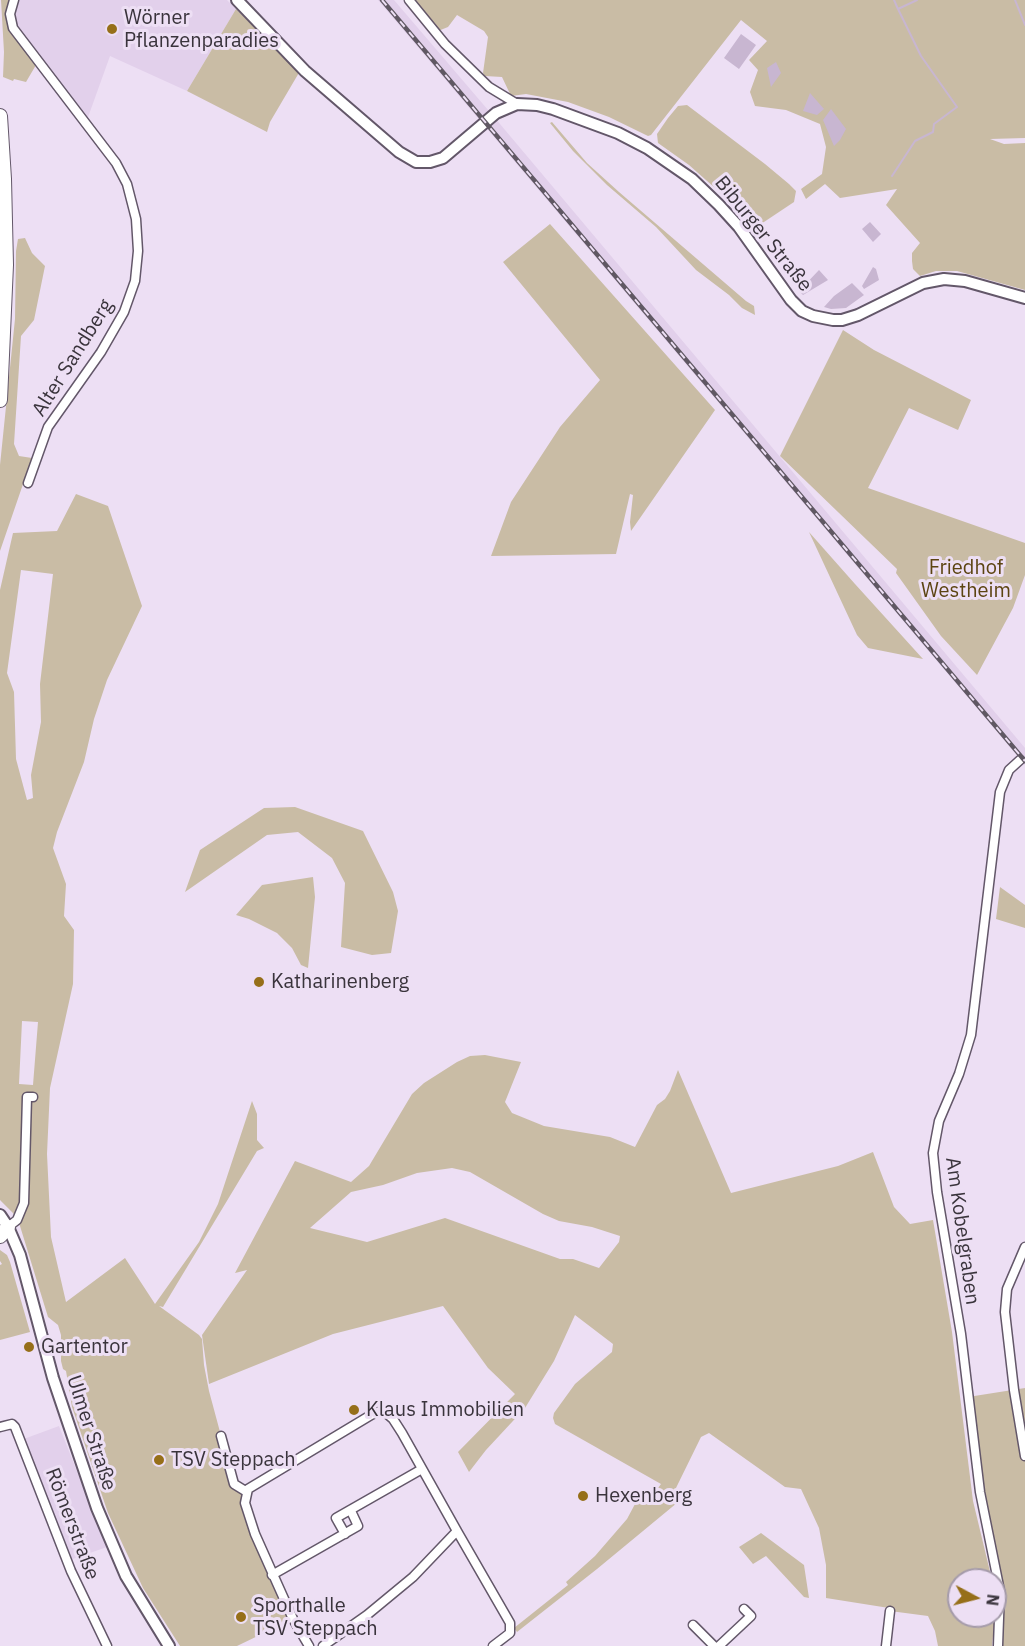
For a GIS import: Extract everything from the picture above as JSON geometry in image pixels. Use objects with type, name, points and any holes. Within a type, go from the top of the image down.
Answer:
[{"type":"main road","points":[[0,116],[6,214],[6,265],[0,400]]},
{"type":"street","name":"Alter Sandberg","points":[[14,0],[10,14],[13,28],[116,163],[127,184],[136,219],[138,251],[135,281],[124,312],[101,352],[48,427],[28,483]]},
{"type":"street","points":[[237,0],[305,71],[399,152],[416,162],[430,162],[443,158],[496,113],[516,104]]},
{"type":"street","points":[[409,0],[445,44],[489,87],[516,104]]},
{"type":"street","name":"Biburger Straße","points":[[516,104],[553,109],[618,133],[646,148],[692,179],[739,227],[791,300],[813,316],[842,320],[858,315],[923,283],[944,279],[965,281],[1025,298]]},
{"type":"street","name":"Am Kobelgraben","points":[[998,1646],[1000,1591],[980,1492],[961,1334],[936,1192],[933,1153],[939,1121],[959,1074],[971,1035],[1000,792],[1009,770],[1020,760]]},
{"type":"street","points":[[4,1225],[21,1212],[24,1203],[27,1097],[33,1097]]},
{"type":"street","name":"Ulmer Straße","points":[[4,1225],[20,1255],[53,1378],[97,1508],[126,1576],[169,1646]]},
{"type":"street","points":[[1025,1247],[1007,1289],[1005,1312],[1014,1390],[1025,1456]]},
{"type":"street","points":[[309,1646],[272,1575],[245,1503],[247,1492],[248,1489],[378,1412],[386,1413],[393,1419],[510,1623],[510,1632],[500,1644]]},
{"type":"street","name":"Römerstraße","points":[[1,1427],[12,1424],[15,1427],[71,1571],[107,1646]]},
{"type":"street","points":[[221,1436],[234,1485],[247,1492]]},
{"type":"street","points":[[345,1534],[336,1518],[422,1469]]},
{"type":"street","points":[[272,1575],[358,1526],[351,1511]]},
{"type":"street","points":[[323,1646],[367,1615],[413,1576],[457,1531]]},
{"type":"street","points":[[719,1646],[751,1616],[744,1609]]},
{"type":"street","points":[[886,1646],[890,1611]]},
{"type":"street","points":[[693,1625],[714,1646]]},
{"type":"shaded area","points":[[17,0],[227,0],[236,9],[187,91],[110,56],[87,120],[17,29],[14,12]]},
{"type":"shaded area","points":[[378,0],[394,0],[500,124],[1025,748],[1025,765]]},
{"type":"shaded area","points":[[741,34],[756,45],[739,69],[724,58]]},
{"type":"shaded area","points":[[776,62],[781,73],[771,87],[767,68]]},
{"type":"shaded area","points":[[810,93],[824,109],[817,115],[803,111]]},
{"type":"shaded area","points":[[831,109],[846,129],[834,146],[823,120]]},
{"type":"shaded area","points":[[870,222],[881,234],[873,242],[862,229]]},
{"type":"shaded area","points":[[873,267],[876,269],[879,280],[864,289],[862,286]]},
{"type":"shaded area","points":[[819,270],[828,280],[803,295],[799,291]]},
{"type":"shaded area","points":[[852,283],[864,295],[846,308],[824,307],[834,296]]},
{"type":"shaded area","points":[[59,1426],[107,1547],[67,1561],[21,1440]]},
{"type":"green space","points":[[1,0],[11,0],[8,17],[36,65],[26,82],[3,77]]},
{"type":"green space","points":[[413,0],[1025,0],[1025,138],[990,139],[1004,144],[1025,143],[1025,290],[957,271],[936,271],[920,276],[913,269],[912,253],[920,243],[886,205],[897,189],[840,198],[825,184],[806,199],[801,189],[822,174],[826,147],[820,124],[786,110],[755,106],[750,92],[758,70],[749,60],[767,41],[741,20],[648,136],[609,117],[568,102],[526,94],[511,96],[502,77],[485,76],[483,73],[488,37],[484,31],[457,15],[448,27],[438,31]]},
{"type":"green space","points":[[236,9],[300,71],[270,122],[267,132],[187,91]]},
{"type":"green space","points":[[687,105],[789,184],[796,191],[794,202],[752,230],[728,200],[689,165],[658,143],[657,134],[668,118],[678,106]]},
{"type":"green space","points":[[552,122],[587,163],[754,306],[755,315],[742,308],[696,270],[656,227],[607,185],[573,151],[550,123]]},
{"type":"green space","points":[[550,224],[715,410],[631,531],[633,495],[630,494],[616,554],[491,556],[511,502],[560,427],[600,380],[503,262]]},
{"type":"green space","points":[[25,238],[32,253],[45,266],[34,320],[21,336],[14,444],[19,456],[32,458],[0,551],[0,465],[15,319],[16,251],[18,239]]},
{"type":"green space","name":"Friedhof Westheim","points":[[843,330],[874,350],[971,400],[958,430],[909,408],[868,488],[1025,543],[1025,575],[1013,608],[977,675],[941,636],[896,573],[897,569],[780,456]]},
{"type":"green space","points":[[76,494],[108,506],[142,606],[107,680],[94,719],[84,762],[53,848],[66,884],[64,916],[74,930],[73,984],[50,1088],[47,1154],[51,1237],[66,1302],[125,1258],[155,1304],[199,1242],[218,1204],[252,1101],[257,1114],[257,1140],[264,1148],[257,1151],[163,1307],[159,1306],[202,1339],[209,1391],[234,1484],[240,1488],[250,1518],[293,1619],[237,1646],[180,1646],[143,1588],[108,1513],[72,1407],[66,1371],[61,1361],[61,1335],[58,1325],[48,1317],[20,1226],[13,1213],[0,1200],[0,590],[13,533],[57,531]],"holes":[[[21,570],[53,574],[40,684],[41,722],[31,775],[33,798],[27,800],[16,759],[14,692],[7,673]],[[22,1021],[38,1022],[33,1085],[19,1084]]]},
{"type":"green space","points":[[809,532],[923,659],[868,648],[857,635]]},
{"type":"green space","points":[[295,807],[363,831],[393,892],[398,911],[391,953],[372,955],[341,947],[345,883],[332,858],[298,832],[267,835],[185,892],[200,850],[264,808]]},
{"type":"green space","points":[[313,877],[315,897],[308,968],[301,965],[292,948],[277,933],[236,915],[262,885]]},
{"type":"green space","points":[[1000,887],[1025,905],[1025,928],[996,919]]},
{"type":"green space","points":[[485,1055],[521,1062],[505,1102],[512,1113],[544,1126],[610,1137],[635,1147],[657,1105],[670,1091],[678,1070],[731,1193],[838,1166],[873,1152],[894,1207],[910,1224],[933,1220],[952,1332],[973,1501],[989,1568],[947,1568],[947,1628],[994,1628],[992,1646],[938,1646],[935,1631],[928,1616],[826,1598],[826,1565],[819,1528],[801,1489],[785,1487],[709,1433],[701,1437],[675,1490],[689,1493],[517,1632],[514,1628],[568,1585],[566,1582],[595,1556],[627,1519],[642,1491],[655,1492],[661,1484],[555,1424],[554,1413],[575,1384],[612,1352],[613,1344],[575,1315],[554,1361],[525,1408],[469,1472],[458,1452],[515,1394],[488,1368],[443,1306],[333,1334],[209,1384],[202,1335],[247,1270],[235,1273],[295,1161],[351,1182],[369,1166],[412,1094],[424,1083],[470,1056]],"holes":[[[452,1168],[470,1172],[559,1221],[592,1227],[620,1236],[619,1242],[599,1268],[573,1259],[560,1259],[445,1218],[367,1242],[310,1228],[351,1192],[383,1185],[417,1173]]]},
{"type":"green space","points":[[0,1250],[7,1255],[10,1262],[30,1332],[0,1340],[0,1265],[2,1264]]},
{"type":"green space","points":[[1025,1388],[1025,1646],[998,1646],[999,1628],[1007,1628],[1007,1568],[995,1568],[968,1397]]},
{"type":"green space","points":[[761,1533],[804,1565],[809,1598],[804,1597],[766,1556],[753,1564],[739,1547]]},
{"type":"waterway","points":[[894,0],[898,9],[917,0]]},
{"type":"waterway","points":[[1015,0],[1025,25]]},
{"type":"waterway","points":[[892,176],[915,141],[933,132],[934,124],[957,107],[921,56],[898,9]]},
{"type":"railway","points":[[382,0],[1025,761]]},
{"type":"place","name":"Wörner Pflanzenparadies","points":[[112,29]]},
{"type":"place","name":"Katharinenberg","points":[[259,982]]},
{"type":"place","name":"Gartentor","points":[[29,1347]]},
{"type":"place","name":"Klaus Immobilien","points":[[354,1410]]},
{"type":"place","name":"TSV Steppach","points":[[159,1460]]},
{"type":"place","name":"Hexenberg","points":[[583,1496]]},
{"type":"place","name":"Sporthalle TSV Steppach","points":[[241,1617]]}]
